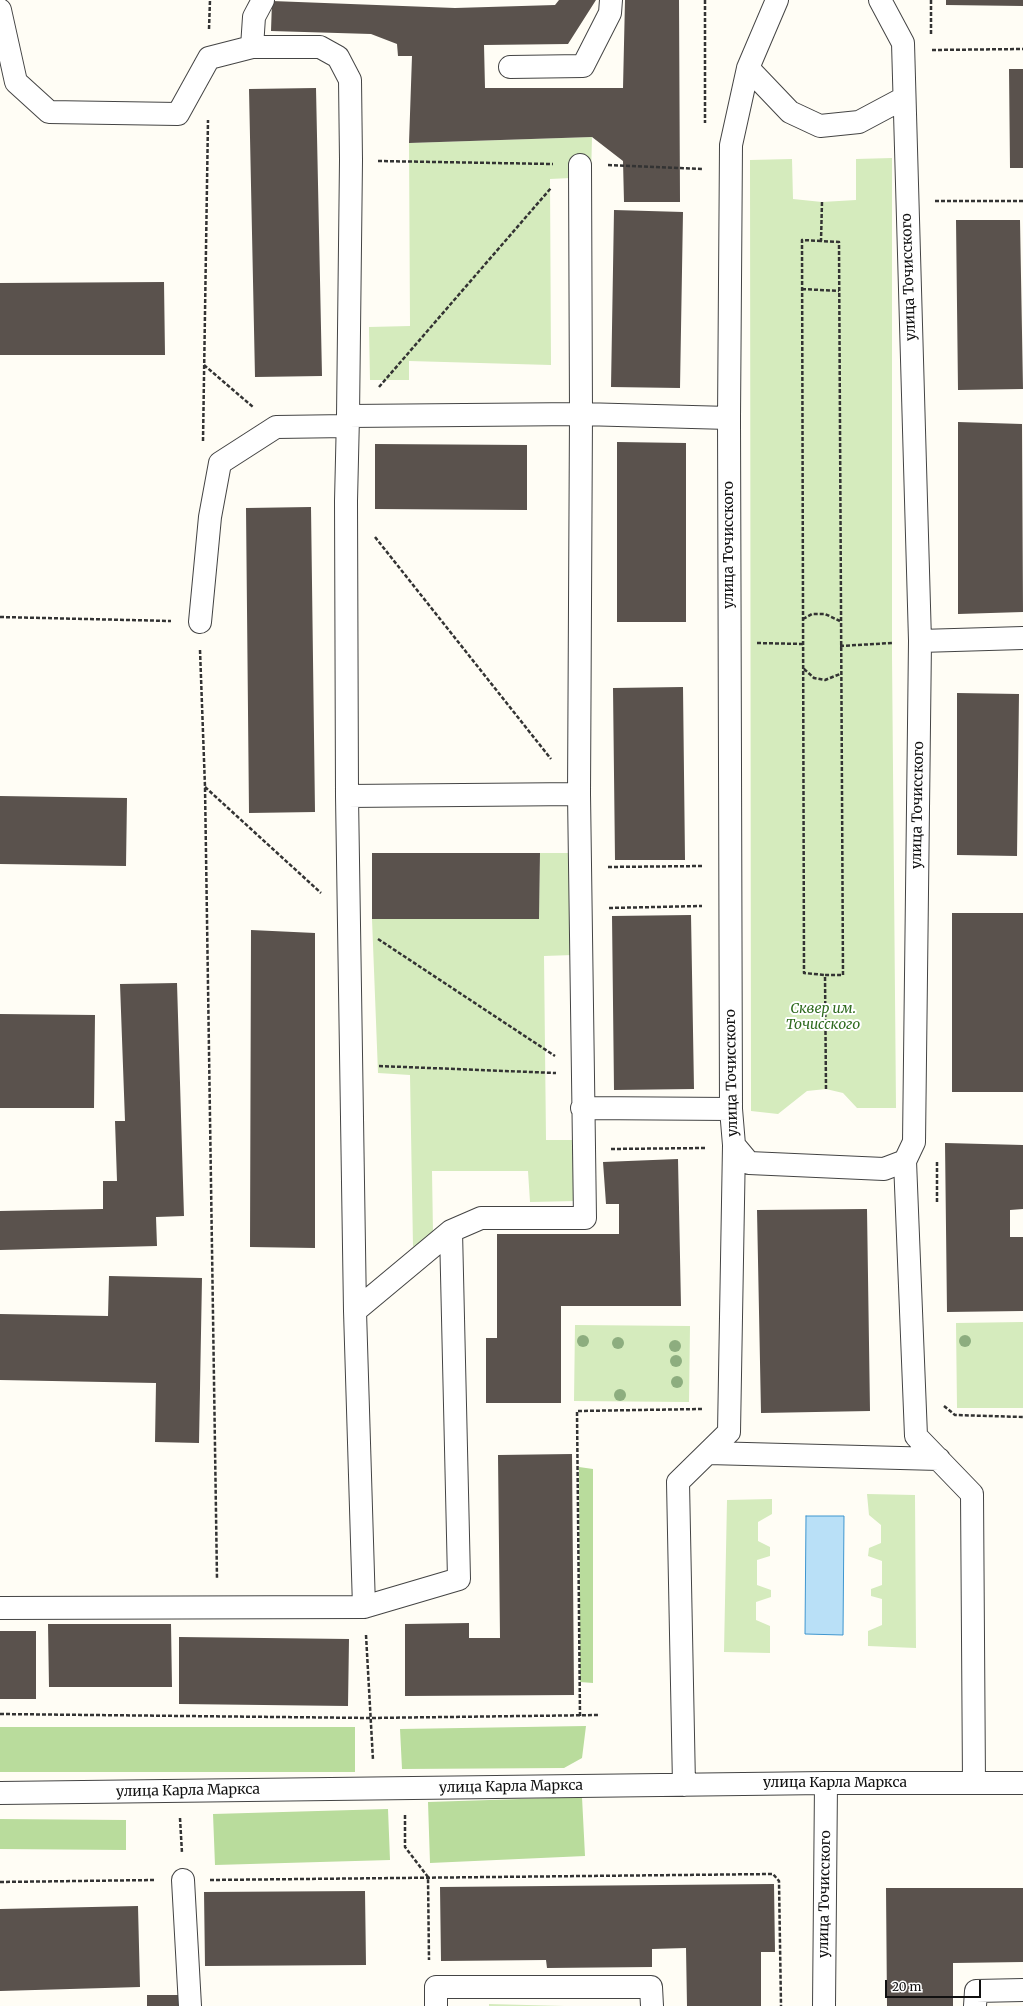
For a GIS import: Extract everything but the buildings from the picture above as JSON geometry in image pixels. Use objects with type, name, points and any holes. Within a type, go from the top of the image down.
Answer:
[{"type":"street","points":[[252,47],[254,17],[263,0]]},
{"type":"street","points":[[510,67],[583,66],[610,13],[611,0]]},
{"type":"street","name":"улица Точисского","points":[[777,0],[748,68],[731,145],[729,418],[731,1109],[734,1145],[749,1163],[884,1169],[905,1161],[914,1142],[920,641],[903,43],[880,0]]},
{"type":"street","points":[[0,10],[16,82],[49,112],[178,114],[209,58],[252,47],[320,47],[338,57],[350,80],[350,419],[346,501],[347,796],[355,1311],[364,1607]]},
{"type":"street","points":[[748,68],[790,112],[820,126],[859,122],[904,98]]},
{"type":"street","points":[[355,1311],[451,1231],[481,1218],[586,1218],[582,1108],[580,908],[579,794],[581,414],[576,165]]},
{"type":"street","points":[[200,622],[210,517],[220,464],[276,427],[350,419],[581,414],[729,418]]},
{"type":"street","points":[[920,641],[1023,638]]},
{"type":"street","points":[[347,796],[579,794]]},
{"type":"street","points":[[582,1108],[731,1109]]},
{"type":"street","points":[[684,1785],[678,1482],[729,1432],[734,1145]]},
{"type":"street","points":[[905,1161],[916,1436],[939,1458],[972,1494],[974,1783]]},
{"type":"street","points":[[0,1608],[364,1607],[459,1579],[451,1231]]},
{"type":"street","points":[[708,1453],[939,1458]]},
{"type":"street","name":"улица Точисского","points":[[824,2006],[826,1783]]},
{"type":"street","name":"улица Карла Маркса","points":[[0,1793],[826,1783],[1023,1783]]},
{"type":"street","points":[[183,1880],[190,2006]]},
{"type":"street","points":[[436,1996],[651,1987],[652,2006]]},
{"type":"street","points":[[975,2006],[976,1991],[1023,1990]]},
{"type":"path","points":[[209,58],[210,0]]},
{"type":"path","points":[[705,0],[705,131]]},
{"type":"path","points":[[931,50],[1023,49]]},
{"type":"path","points":[[203,442],[208,113]]},
{"type":"path","points":[[351,160],[705,169]]},
{"type":"path","points":[[350,419],[576,165]]},
{"type":"path","points":[[932,201],[1023,200]]},
{"type":"path","points":[[821,241],[822,202]]},
{"type":"path","points":[[802,240],[839,242],[840,674],[843,975],[804,973],[802,289],[802,240]]},
{"type":"path","points":[[802,289],[839,291]]},
{"type":"path","points":[[204,364],[276,427]]},
{"type":"path","points":[[346,501],[579,794]]},
{"type":"path","points":[[803,620],[812,614],[825,614],[840,621]]},
{"type":"path","points":[[0,617],[200,622],[205,787],[218,1608]]},
{"type":"path","points":[[840,646],[920,641]]},
{"type":"path","points":[[751,643],[803,644]]},
{"type":"path","points":[[804,669],[814,678],[824,680],[840,674]]},
{"type":"path","points":[[205,787],[349,920],[582,1074]]},
{"type":"path","points":[[703,858],[704,874]]},
{"type":"path","points":[[580,867],[703,866]]},
{"type":"path","points":[[580,908],[704,906],[704,913]]},
{"type":"path","points":[[825,975],[826,1089]]},
{"type":"path","points":[[351,1065],[582,1074]]},
{"type":"path","points":[[705,1110],[705,1156]]},
{"type":"path","points":[[584,1149],[705,1148]]},
{"type":"path","points":[[580,1716],[577,1411],[708,1409]]},
{"type":"path","points":[[364,1607],[370,1718],[376,1788]]},
{"type":"path","points":[[0,1714],[370,1718],[600,1716]]},
{"type":"path","points":[[405,1788],[405,1847],[428,1877],[429,1972],[436,1996]]},
{"type":"path","points":[[178,1791],[183,1880]]},
{"type":"path","points":[[0,1882],[773,1874],[779,1880],[781,2006]]},
{"type":"green space","points":[[592,137],[591,177],[550,179],[551,365],[409,361],[409,380],[370,380],[369,327],[410,326],[409,143]]},
{"type":"green space","name":"Сквер им. Точисского","points":[[892,158],[892,656],[896,1108],[857,1108],[843,1093],[826,1089],[807,1091],[778,1114],[751,1111],[750,160],[792,159],[793,199],[822,202],[856,200],[856,159]]},
{"type":"green space","points":[[540,853],[572,853],[573,955],[544,956],[546,1140],[576,1140],[576,1201],[530,1202],[528,1171],[432,1171],[433,1234],[413,1247],[410,1075],[378,1073],[372,919],[539,919]]},
{"type":"green space","points":[[1023,1322],[1023,1408],[957,1408],[956,1323]]},
{"type":"green space","points":[[575,1325],[690,1326],[689,1402],[574,1401]]},
{"type":"green space","points":[[579,1467],[593,1469],[593,1683],[580,1682]]},
{"type":"green space","points":[[867,1494],[915,1495],[916,1648],[868,1646],[868,1631],[882,1625],[882,1599],[871,1596],[871,1589],[882,1585],[882,1561],[868,1556],[869,1548],[881,1543],[881,1525],[869,1515]]},
{"type":"green space","points":[[772,1499],[772,1514],[758,1522],[758,1541],[770,1547],[770,1556],[757,1560],[757,1585],[771,1590],[771,1597],[756,1602],[756,1620],[770,1626],[770,1653],[724,1652],[727,1500]]},
{"type":"green space","points":[[586,1726],[582,1758],[564,1768],[402,1769],[400,1729]]},
{"type":"green space","points":[[0,1727],[355,1727],[355,1772],[0,1772]]},
{"type":"green space","points":[[582,1797],[585,1856],[430,1863],[428,1802]]},
{"type":"green space","points":[[388,1809],[390,1860],[215,1865],[213,1814]]},
{"type":"green space","points":[[0,1819],[126,1820],[126,1850],[0,1849]]},
{"type":"green space","points":[[489,2004],[565,2006],[489,2006]]},
{"type":"water","points":[[806,1516],[844,1516],[843,1635],[805,1634]]}]
